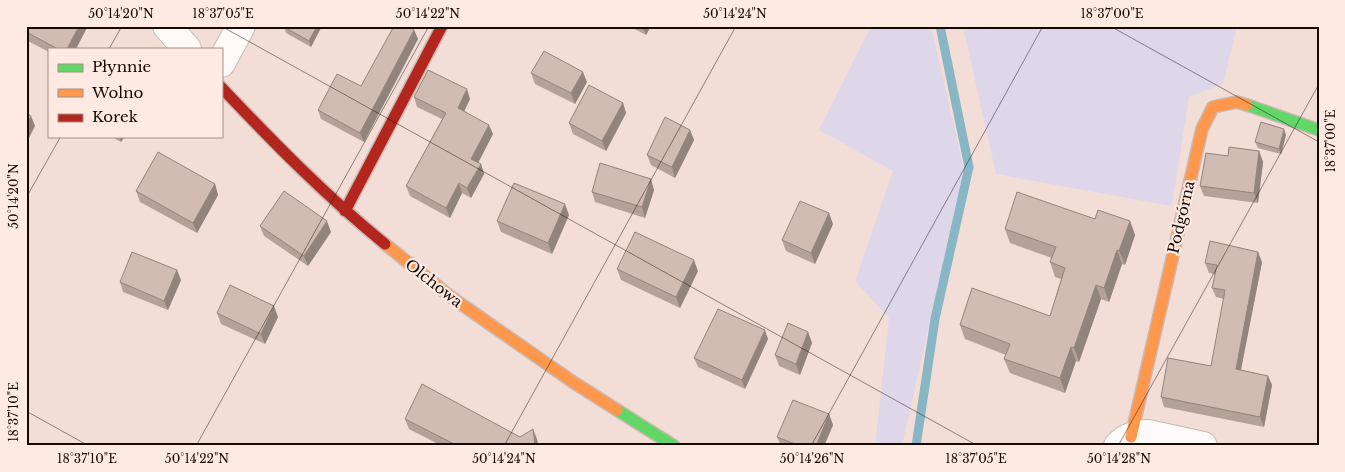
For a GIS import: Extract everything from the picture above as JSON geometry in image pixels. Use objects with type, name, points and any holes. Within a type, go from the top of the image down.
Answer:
[{"type":"street","points":[[167,26],[186,48]]},
{"type":"street","points":[[222,61],[241,26]]},
{"type":"street","points":[[345,211],[442,26]]},
{"type":"street","name":"Olchowa","points":[[222,88],[269,138],[345,211],[452,297],[573,382],[674,446]]},
{"type":"street","name":"Podgórna","points":[[1124,441],[1202,128],[1213,107],[1237,102],[1319,130]]},
{"type":"street","name":"Podgórna","points":[[1124,441],[1148,434],[1203,446]]},
{"type":"shaded area","points":[[871,26],[931,26],[964,169],[902,446],[875,446],[889,318],[855,281],[893,171],[819,130]]},
{"type":"shaded area","points":[[963,26],[1237,26],[1223,84],[1189,97],[1172,206],[996,174]]},
{"type":"building","points":[[26,26],[79,26],[68,48],[56,48],[26,32]]},
{"type":"building","points":[[284,26],[317,26],[309,41]]},
{"type":"building","points":[[394,26],[409,26],[414,30],[360,133],[318,110],[337,74],[361,86]]},
{"type":"building","points":[[637,26],[646,26],[644,30]]},
{"type":"building","points":[[544,51],[583,72],[571,93],[531,73]]},
{"type":"building","points":[[428,70],[467,89],[458,108],[489,125],[471,159],[481,164],[467,188],[459,183],[446,208],[406,186],[446,113],[414,97]]},
{"type":"building","points":[[589,85],[623,103],[602,141],[569,123]]},
{"type":"building","points":[[26,113],[31,116],[26,126]]},
{"type":"building","points":[[665,117],[690,130],[672,167],[647,155]]},
{"type":"building","points":[[1261,122],[1284,129],[1279,149],[1255,142]]},
{"type":"building","points":[[1229,147],[1259,151],[1254,193],[1200,186],[1206,153],[1228,156]]},
{"type":"building","points":[[158,152],[215,184],[193,223],[136,191]]},
{"type":"building","points":[[600,163],[651,179],[642,207],[592,192]]},
{"type":"building","points":[[514,183],[565,204],[548,243],[497,221]]},
{"type":"building","points":[[284,191],[327,221],[304,256],[260,226]]},
{"type":"building","points":[[1017,192],[1095,219],[1098,210],[1130,221],[1119,251],[1117,250],[1104,288],[1096,285],[1074,348],[1071,347],[1060,378],[1004,359],[1010,344],[960,325],[972,288],[1050,316],[1065,268],[1050,262],[1056,247],[1005,229]]},
{"type":"building","points":[[800,201],[829,213],[811,253],[782,240]]},
{"type":"building","points":[[635,232],[694,260],[676,297],[617,269]]},
{"type":"building","points":[[1210,241],[1258,252],[1236,369],[1268,376],[1260,417],[1161,397],[1168,358],[1211,366],[1225,290],[1212,288],[1217,265],[1205,263]]},
{"type":"building","points":[[132,252],[177,270],[164,301],[120,282]]},
{"type":"building","points":[[230,285],[274,306],[261,334],[217,313]]},
{"type":"building","points":[[718,309],[765,330],[742,380],[694,358]]},
{"type":"building","points":[[788,323],[808,332],[796,364],[775,355]]},
{"type":"building","points":[[422,384],[520,437],[533,429],[535,445],[537,446],[458,446],[405,419]]},
{"type":"building","points":[[793,400],[829,414],[816,446],[800,446],[777,437]]},
{"type":"waterway","points":[[916,446],[935,319],[969,167],[940,26]]},
{"type":"traffic: fast","points":[[1247,105],[1319,130]]},
{"type":"traffic: fast","points":[[617,410],[674,446]]},
{"type":"traffic: slow","points":[[1131,437],[1202,129],[1213,107],[1237,102],[1247,105]]},
{"type":"traffic: slow","points":[[385,244],[451,297],[573,382],[617,410]]},
{"type":"traffic: jam","points":[[345,211],[442,26]]},
{"type":"traffic: jam","points":[[222,88],[300,168],[385,244]]}]
